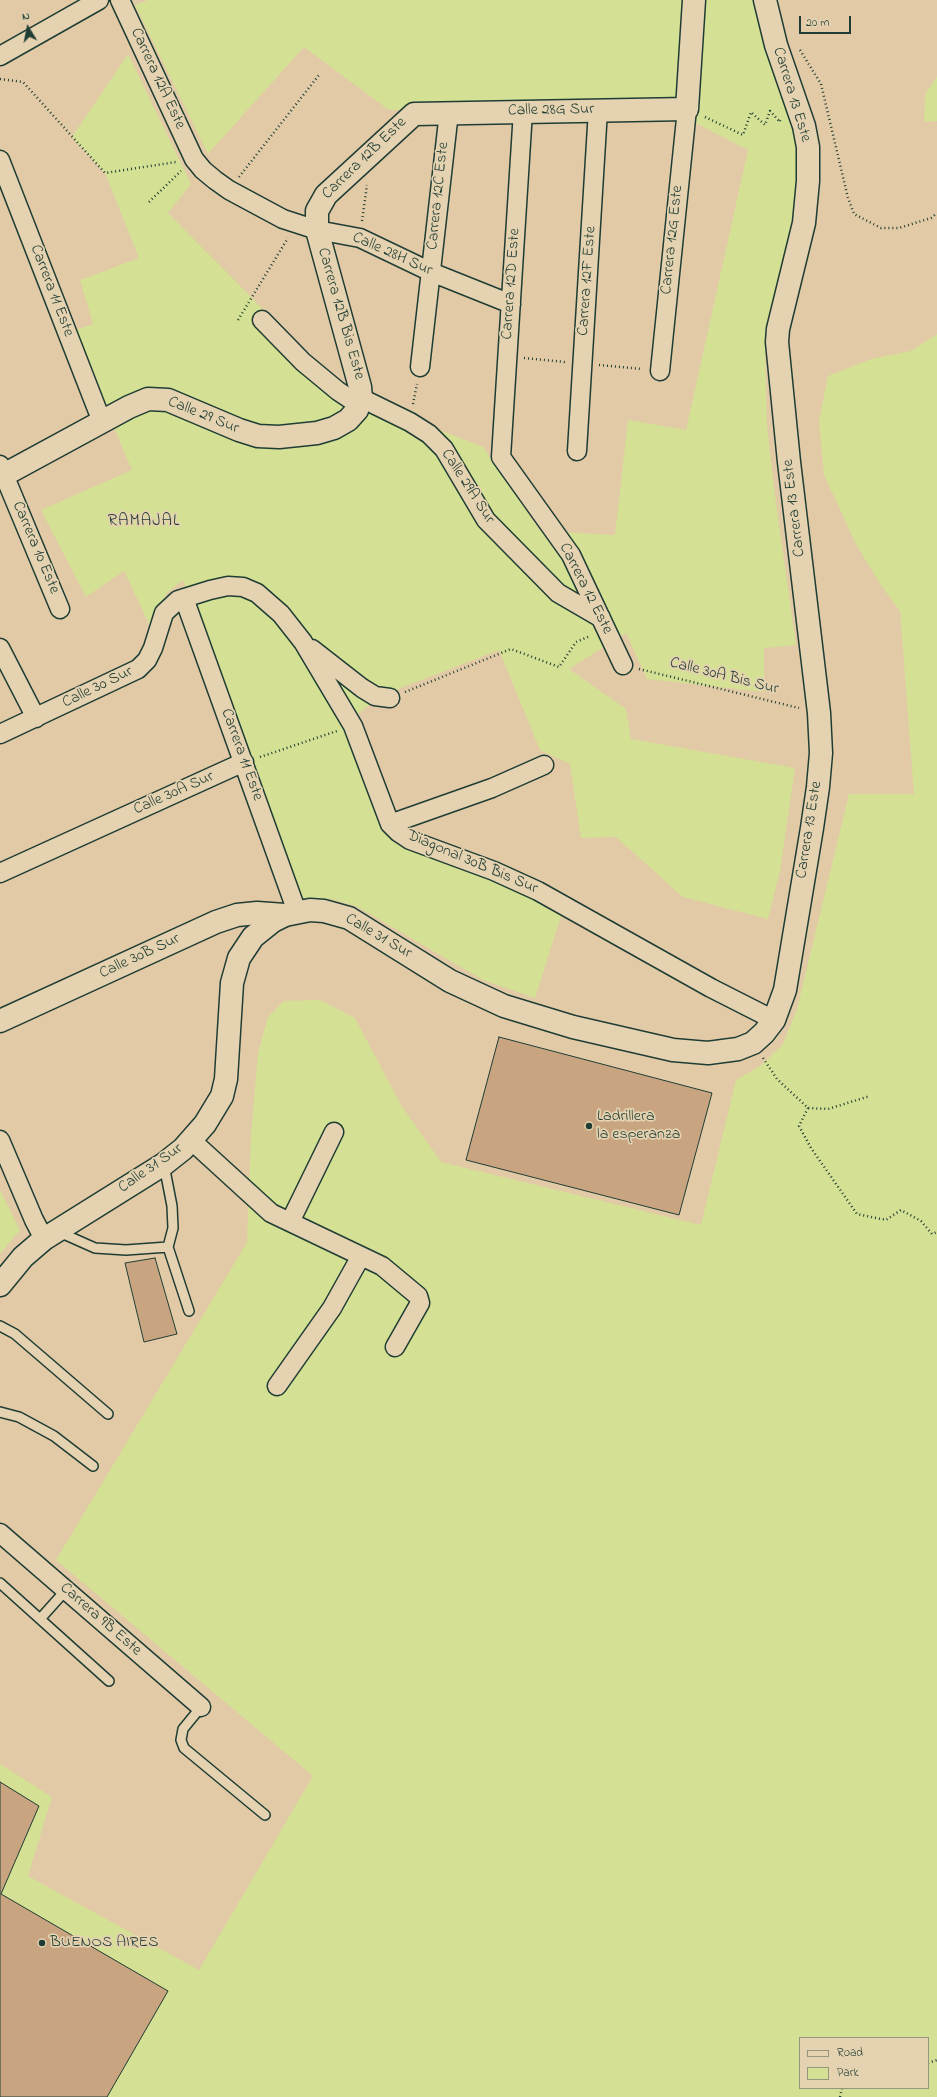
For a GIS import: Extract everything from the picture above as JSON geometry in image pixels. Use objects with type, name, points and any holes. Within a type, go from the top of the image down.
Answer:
[{"type":"main road","points":[[686,118],[694,0]]},
{"type":"main road","name":"Carrera 13 Este","points":[[765,0],[776,45],[804,126],[808,147],[808,181],[804,223],[778,329],[777,342],[789,462],[819,713],[821,753],[818,787],[785,990],[774,1020]]},
{"type":"main road","name":"Calle 28G Sur","points":[[414,114],[448,112],[598,110],[686,118]]},
{"type":"main road","name":"Carrera 12B Este","points":[[317,230],[317,211],[326,194],[414,114]]},
{"type":"main road","name":"Carrera 12B Bis Este","points":[[317,230],[358,378],[360,401]]},
{"type":"main road","name":"Calle 29 Sur","points":[[1,472],[102,422],[140,401],[158,398],[183,405],[238,430],[258,436],[279,437],[317,433],[334,428],[348,420],[360,401]]},
{"type":"main road","name":"Calle 31 Sur","points":[[0,1285],[23,1257],[50,1235],[164,1164],[191,1140],[205,1124],[222,1096],[228,1064],[232,984],[239,958],[253,937],[273,921],[291,914],[324,911],[349,918],[450,981],[504,1006],[538,1018],[688,1052],[724,1052],[738,1049],[753,1043],[764,1033],[774,1020]]},
{"type":"main road","name":"Calle 30B Sur","points":[[0,1021],[216,922],[237,915],[257,913],[291,914]]},
{"type":"street","points":[[0,56],[99,0]]},
{"type":"street","name":"Carrera 12A Este","points":[[120,0],[194,159]]},
{"type":"street","name":"Carrera 12F Este","points":[[577,451],[598,110]]},
{"type":"street","name":"Carrera 12D Este","points":[[501,457],[523,111]]},
{"type":"street","name":"Carrera 12C Este","points":[[420,368],[448,112]]},
{"type":"street","name":"Carrera 12G Este","points":[[660,371],[686,118]]},
{"type":"street","name":"Calle 28H Sur","points":[[194,159],[203,170],[229,190],[296,224],[317,230],[360,238],[431,272],[511,304]]},
{"type":"street","name":"Carrera 11 Este","points":[[0,160],[102,422]]},
{"type":"street","name":"Calle 29A Sur","points":[[262,320],[303,362],[338,391],[410,422],[429,434],[444,449],[486,520],[558,593],[604,624]]},
{"type":"street","name":"Carrera 12 Este","points":[[501,457],[571,555],[623,665]]},
{"type":"street","name":"Carrera 10 Este","points":[[1,472],[60,609]]},
{"type":"street","name":"Diagonal 30B Bis Sur","points":[[184,598],[228,586],[243,587],[257,593],[281,614],[303,642],[353,726],[390,824],[410,840],[494,871],[538,891],[711,988],[774,1020]]},
{"type":"street","name":"Carrera 11 Este","points":[[184,598],[244,762],[291,914]]},
{"type":"street","name":"Calle 30 Sur","points":[[0,734],[138,669],[147,660],[153,648],[164,613],[170,606],[184,598]]},
{"type":"street","points":[[303,642],[362,688],[375,696],[390,698]]},
{"type":"street","points":[[0,648],[36,718]]},
{"type":"street","name":"Calle 30A Sur","points":[[0,873],[244,762]]},
{"type":"street","points":[[390,824],[492,788],[544,765]]},
{"type":"street","points":[[290,1222],[334,1132]]},
{"type":"street","points":[[0,1140],[34,1220],[50,1235]]},
{"type":"street","points":[[191,1140],[271,1213],[382,1266],[418,1296],[420,1303],[395,1347]]},
{"type":"street","points":[[277,1386],[332,1308],[361,1256]]},
{"type":"street","name":"Carrera 9B Este","points":[[0,1533],[201,1707]]},
{"type":"lane","points":[[164,1164],[172,1206],[173,1220],[173,1228],[168,1247],[189,1311]]},
{"type":"lane","points":[[50,1235],[95,1248],[126,1250],[168,1247]]},
{"type":"lane","points":[[0,1326],[15,1334],[108,1414]]},
{"type":"lane","points":[[0,1412],[19,1417],[54,1436],[93,1466]]},
{"type":"lane","points":[[0,1583],[109,1681]]},
{"type":"lane","points":[[40,1619],[66,1590]]},
{"type":"lane","points":[[201,1707],[182,1730],[181,1740],[184,1748],[265,1814]]},
{"type":"path","points":[[797,47],[807,58],[822,84],[848,198],[854,214],[881,228],[899,228],[931,218],[937,214]]},
{"type":"path","points":[[229,190],[319,75]]},
{"type":"path","points":[[0,79],[23,82],[105,173],[194,159]]},
{"type":"path","points":[[686,118],[702,116],[743,135],[751,112],[765,125],[770,111],[780,122],[781,115]]},
{"type":"path","points":[[149,202],[194,159]]},
{"type":"path","points":[[360,238],[367,183]]},
{"type":"path","points":[[238,320],[296,224]]},
{"type":"path","points":[[410,422],[420,368]]},
{"type":"path","points":[[390,698],[511,649],[559,667],[576,642],[604,624]]},
{"type":"path","name":"Calle 30A Bis Sur","points":[[623,665],[819,713]]},
{"type":"path","points":[[244,762],[353,726]]},
{"type":"path","points":[[753,1043],[777,1079],[808,1108],[828,1109],[870,1096]]},
{"type":"path","points":[[808,1108],[799,1126],[811,1148],[857,1214],[886,1220],[901,1210],[921,1221],[932,1234],[937,1232]]},
{"type":"green space","points":[[148,0],[755,0],[762,38],[799,126],[804,166],[794,251],[774,298],[765,356],[767,425],[774,488],[796,645],[764,648],[764,692],[647,679],[626,633],[569,669],[626,709],[631,739],[795,768],[780,871],[768,919],[683,897],[616,837],[581,838],[570,764],[540,750],[499,650],[385,694],[344,723],[382,820],[562,913],[535,998],[483,980],[356,906],[331,899],[303,898],[183,580],[167,593],[149,624],[124,571],[86,597],[41,510],[132,470],[73,331],[93,324],[80,280],[139,258],[105,173],[72,137],[128,54],[191,184],[168,213],[347,394],[483,447],[540,531],[615,535],[628,420],[686,430],[748,150],[657,103],[389,110],[304,47],[208,154],[135,5]]},
{"type":"green space","points":[[937,76],[937,121],[924,122],[925,95]]},
{"type":"green space","points":[[937,334],[937,2097],[0,2097],[0,1764],[52,1797],[28,1876],[199,1970],[313,1776],[56,1560],[247,1242],[251,1135],[258,1053],[268,1017],[284,1001],[320,1000],[355,1018],[401,1105],[441,1162],[701,1225],[736,1080],[760,1066],[783,1044],[797,1009],[849,794],[914,794],[900,611],[880,584],[856,544],[824,475],[819,421],[828,376],[871,359],[911,351]]},
{"type":"green space","points":[[0,1190],[20,1230],[0,1254]]},
{"type":"building","name":"Ladrillera la esperanza","points":[[499,1037],[712,1093],[679,1215],[466,1160]]},
{"type":"building","points":[[155,1258],[177,1334],[144,1342],[125,1263]]},
{"type":"building","name":"BUENOS AIRES","points":[[0,1782],[39,1806],[1,1894],[168,1991],[107,2097],[0,2097]]},
{"type":"place","name":"Ladrillera la esperanza","points":[[589,1126]]},
{"type":"place","name":"BUENOS AIRES","points":[[42,1943]]},
{"type":"district","name":"RAMAJAL","points":[[144,522]]}]
